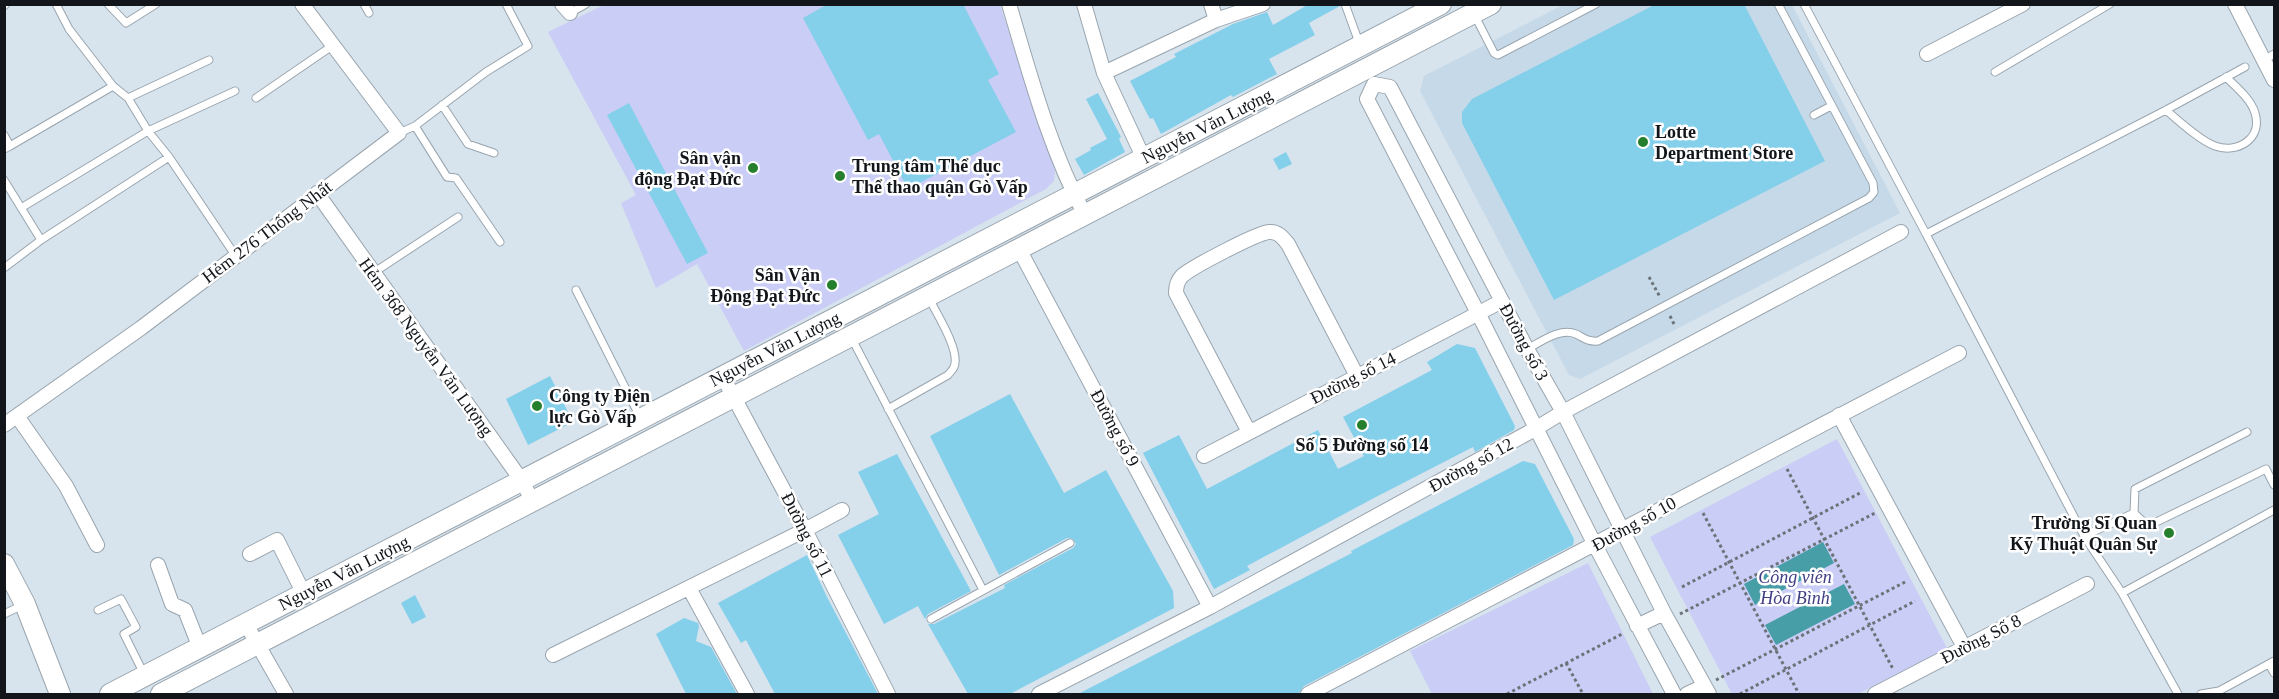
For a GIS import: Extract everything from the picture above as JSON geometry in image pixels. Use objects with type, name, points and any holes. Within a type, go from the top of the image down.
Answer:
[{"type":"street","points":[[1009,4],[1029,74],[1074,195],[1085,215]]},
{"type":"street","points":[[1084,4],[1104,73],[1144,159]]},
{"type":"street","points":[[1211,4],[1216,20]]},
{"type":"street","points":[[1104,73],[1216,20],[1263,4]]},
{"type":"street","name":"Nguyễn Văn Lượng","points":[[110,694],[1441,4]]},
{"type":"street","points":[[1927,54],[2023,4]]},
{"type":"street","points":[[2235,4],[2269,57],[2274,80]]},
{"type":"street","points":[[308,6],[332,46],[399,133]]},
{"type":"street","name":"Nguyễn Văn Lượng","points":[[161,694],[1085,215],[1370,76],[1482,9]]},
{"type":"street","points":[[1357,48],[1370,76]]},
{"type":"street","name":"Đường số 3","points":[[1674,694],[1594,545],[1478,313],[1367,99],[1370,76],[1390,87],[1527,349],[1563,412],[1706,690]]},
{"type":"street","name":"Hẻm 276 Thống Nhất","points":[[4,425],[141,328],[399,133]]},
{"type":"street","name":"Hẻm 368 Nguyễn Văn Lượng","points":[[317,194],[522,481],[533,502]]},
{"type":"street","points":[[1249,432],[1180,303],[1176,288],[1180,278],[1190,270],[1256,236],[1274,232],[1280,235],[1288,244],[1357,376]]},
{"type":"street","name":"Đường số 12","points":[[1039,694],[1210,607],[1563,412],[1901,232]]},
{"type":"street","name":"Đường số 9","points":[[1019,249],[1210,607]]},
{"type":"street","name":"Đường số 14","points":[[1204,456],[1502,301]]},
{"type":"street","name":"Đường số 10","points":[[1308,694],[1959,353]]},
{"type":"street","name":"Đường số 11","points":[[723,377],[805,530],[888,694]]},
{"type":"street","points":[[1839,415],[1964,647]]},
{"type":"street","points":[[17,416],[66,486],[96,545]]},
{"type":"street","points":[[552,655],[842,510]]},
{"type":"street","points":[[250,554],[277,540],[304,594]]},
{"type":"street","points":[[4,564],[25,604],[60,694]]},
{"type":"street","points":[[158,565],[172,604],[185,610],[200,648]]},
{"type":"street","name":"Đường Số 8","points":[[1875,694],[2087,584]]},
{"type":"street","points":[[689,588],[747,694]]},
{"type":"street","points":[[1637,626],[1666,616]]},
{"type":"street","points":[[246,624],[286,694]]},
{"type":"street","points":[[1687,694],[1706,690]]},
{"type":"lane","points":[[56,4],[69,29],[113,86],[128,98],[148,132],[169,157],[235,255]]},
{"type":"lane","points":[[108,4],[126,23],[156,4]]},
{"type":"lane","points":[[364,4],[369,13]]},
{"type":"lane","points":[[399,133],[415,126],[486,72],[528,46],[506,4]]},
{"type":"lane","points":[[566,9],[586,4]]},
{"type":"lane","points":[[1345,4],[1357,37],[1357,48]]},
{"type":"lane","points":[[1482,9],[1494,53],[1498,55],[1596,4]]},
{"type":"lane","points":[[1527,349],[1563,331],[1574,333],[1590,342],[1598,342],[1869,198],[1874,192],[1873,183],[1778,4]]},
{"type":"lane","points":[[1804,4],[2084,536],[2121,593],[2178,694]]},
{"type":"lane","points":[[1995,72],[2110,4]]},
{"type":"lane","points":[[256,98],[332,46]]},
{"type":"lane","points":[[128,98],[210,60]]},
{"type":"lane","points":[[1926,234],[2245,67]]},
{"type":"lane","points":[[2166,110],[2212,146],[2238,148],[2246,143],[2253,134],[2257,123],[2250,103],[2226,77]]},
{"type":"lane","points":[[4,135],[7,148],[113,86]]},
{"type":"lane","points":[[21,208],[148,132],[235,91]]},
{"type":"lane","points":[[442,105],[468,144],[494,153]]},
{"type":"lane","points":[[1814,115],[1831,106]]},
{"type":"lane","points":[[415,126],[447,177],[456,178],[500,242]]},
{"type":"lane","points":[[4,268],[41,240],[169,157]]},
{"type":"lane","points":[[4,180],[41,240]]},
{"type":"lane","points":[[373,273],[458,217]]},
{"type":"lane","points":[[576,290],[641,419]]},
{"type":"lane","points":[[888,409],[948,375],[955,366],[948,334],[928,297]]},
{"type":"lane","points":[[850,337],[983,590]]},
{"type":"lane","points":[[2247,432],[2135,489],[2134,513],[2148,526],[2266,470],[2274,485]]},
{"type":"lane","points":[[2121,593],[2274,510]]},
{"type":"lane","points":[[2084,536],[2134,513]]},
{"type":"lane","points":[[931,619],[1070,543]]},
{"type":"lane","points":[[98,610],[121,599],[136,627],[124,634],[145,676]]},
{"type":"lane","points":[[4,614],[25,604]]},
{"type":"lane","points":[[2201,694],[2219,693],[2272,663],[2274,673]]},
{"type":"path","points":[[1787,469],[1895,673]]},
{"type":"path","points":[[1682,587],[1860,493]]},
{"type":"path","points":[[1666,616],[1740,583],[1888,506]]},
{"type":"path","points":[[1703,513],[1799,694]]},
{"type":"path","points":[[1706,690],[1775,649],[1905,582]]},
{"type":"path","points":[[1740,694],[1915,602]]},
{"type":"path","points":[[1507,694],[1637,626]]},
{"type":"path","points":[[1566,663],[1583,694]]},
{"type":"shaded area","points":[[1563,5],[1792,5],[1900,213],[1580,379],[1569,375],[1420,91],[1424,76]]},
{"type":"shaded area","points":[[1823,542],[1834,563],[1755,605],[1744,584]]},
{"type":"shaded area","points":[[1844,584],[1855,604],[1776,645],[1765,625]]},
{"type":"green space","name":"Trung tâm Thể dục Thể thao quận Gò Vấp","points":[[604,5],[1000,5],[1055,171],[1054,181],[1046,189],[744,351],[697,264],[656,288],[621,203],[636,195],[548,32]]},
{"type":"green space","name":"Công viên Hòa Bình","points":[[1837,439],[1947,648],[1858,694],[1732,694],[1650,537]]},
{"type":"green space","points":[[1588,563],[1653,694],[1432,694],[1410,651]]},
{"type":"building","name":"Trung tâm Thể dục Thể thao quận Gò Vấp","points":[[828,4],[963,4],[999,74],[988,80],[1016,132],[908,189],[879,134],[868,140],[803,18]]},
{"type":"building","points":[[1309,4],[1340,6],[1309,23],[1315,35],[1269,59],[1277,74],[1233,97],[1231,95],[1161,134],[1153,118],[1150,119],[1130,81],[1176,57],[1174,54],[1233,24],[1267,12],[1273,25]]},
{"type":"building","name":"Lotte Department Store","points":[[1656,4],[1744,4],[1825,161],[1554,300],[1462,123],[1462,112],[1472,99]]},
{"type":"building","points":[[1098,93],[1121,137],[1119,139],[1125,152],[1084,175],[1075,159],[1107,139],[1086,99]]},
{"type":"building","points":[[629,103],[708,253],[687,264],[607,115]]},
{"type":"building","points":[[1286,152],[1292,164],[1279,170],[1273,159]]},
{"type":"building","points":[[1457,344],[1475,348],[1515,426],[1514,430],[1475,452],[1473,447],[1374,498],[1247,566],[1250,570],[1214,589],[1143,453],[1179,435],[1207,489],[1318,430],[1338,469],[1364,456],[1343,417],[1432,370],[1427,362]]},
{"type":"building","name":"Công ty Điện lực Gò Vấp","points":[[550,376],[573,422],[528,445],[506,399]]},
{"type":"building","points":[[1010,394],[1064,493],[1106,470],[1173,591],[1174,608],[1010,694],[968,694],[928,624],[934,624],[1005,588],[1004,585],[1073,548],[1076,544],[1073,539],[1067,538],[999,575],[930,436]]},
{"type":"building","points":[[897,454],[971,591],[928,614],[925,619],[918,606],[884,624],[838,535],[879,514],[858,472]]},
{"type":"building","points":[[1523,461],[1535,464],[1574,539],[1573,545],[1304,686],[1299,693],[1078,694],[1352,553],[1351,551]]},
{"type":"building","points":[[807,555],[878,694],[775,694],[746,640],[741,643],[718,603]]},
{"type":"building","points":[[415,595],[426,617],[412,624],[401,603]]},
{"type":"building","points":[[684,618],[698,623],[696,641],[711,647],[737,694],[686,694],[656,634]]},
{"type":"place","name":"Lotte Department Store","points":[[1643,142]]},
{"type":"place","name":"Sân vận động Đạt Đức","points":[[753,168]]},
{"type":"place","name":"Trung tâm Thể dục Thể thao quận Gò Vấp","points":[[840,176]]},
{"type":"place","name":"Sân Vận Động Đạt Đức","points":[[832,285]]},
{"type":"place","name":"Công ty Điện lực Gò Vấp","points":[[537,406]]},
{"type":"place","name":"Số 5 Đường số 14","points":[[1362,425]]},
{"type":"place","name":"Trường Sĩ Quan Kỹ Thuật Quân Sự","points":[[2169,533]]}]
